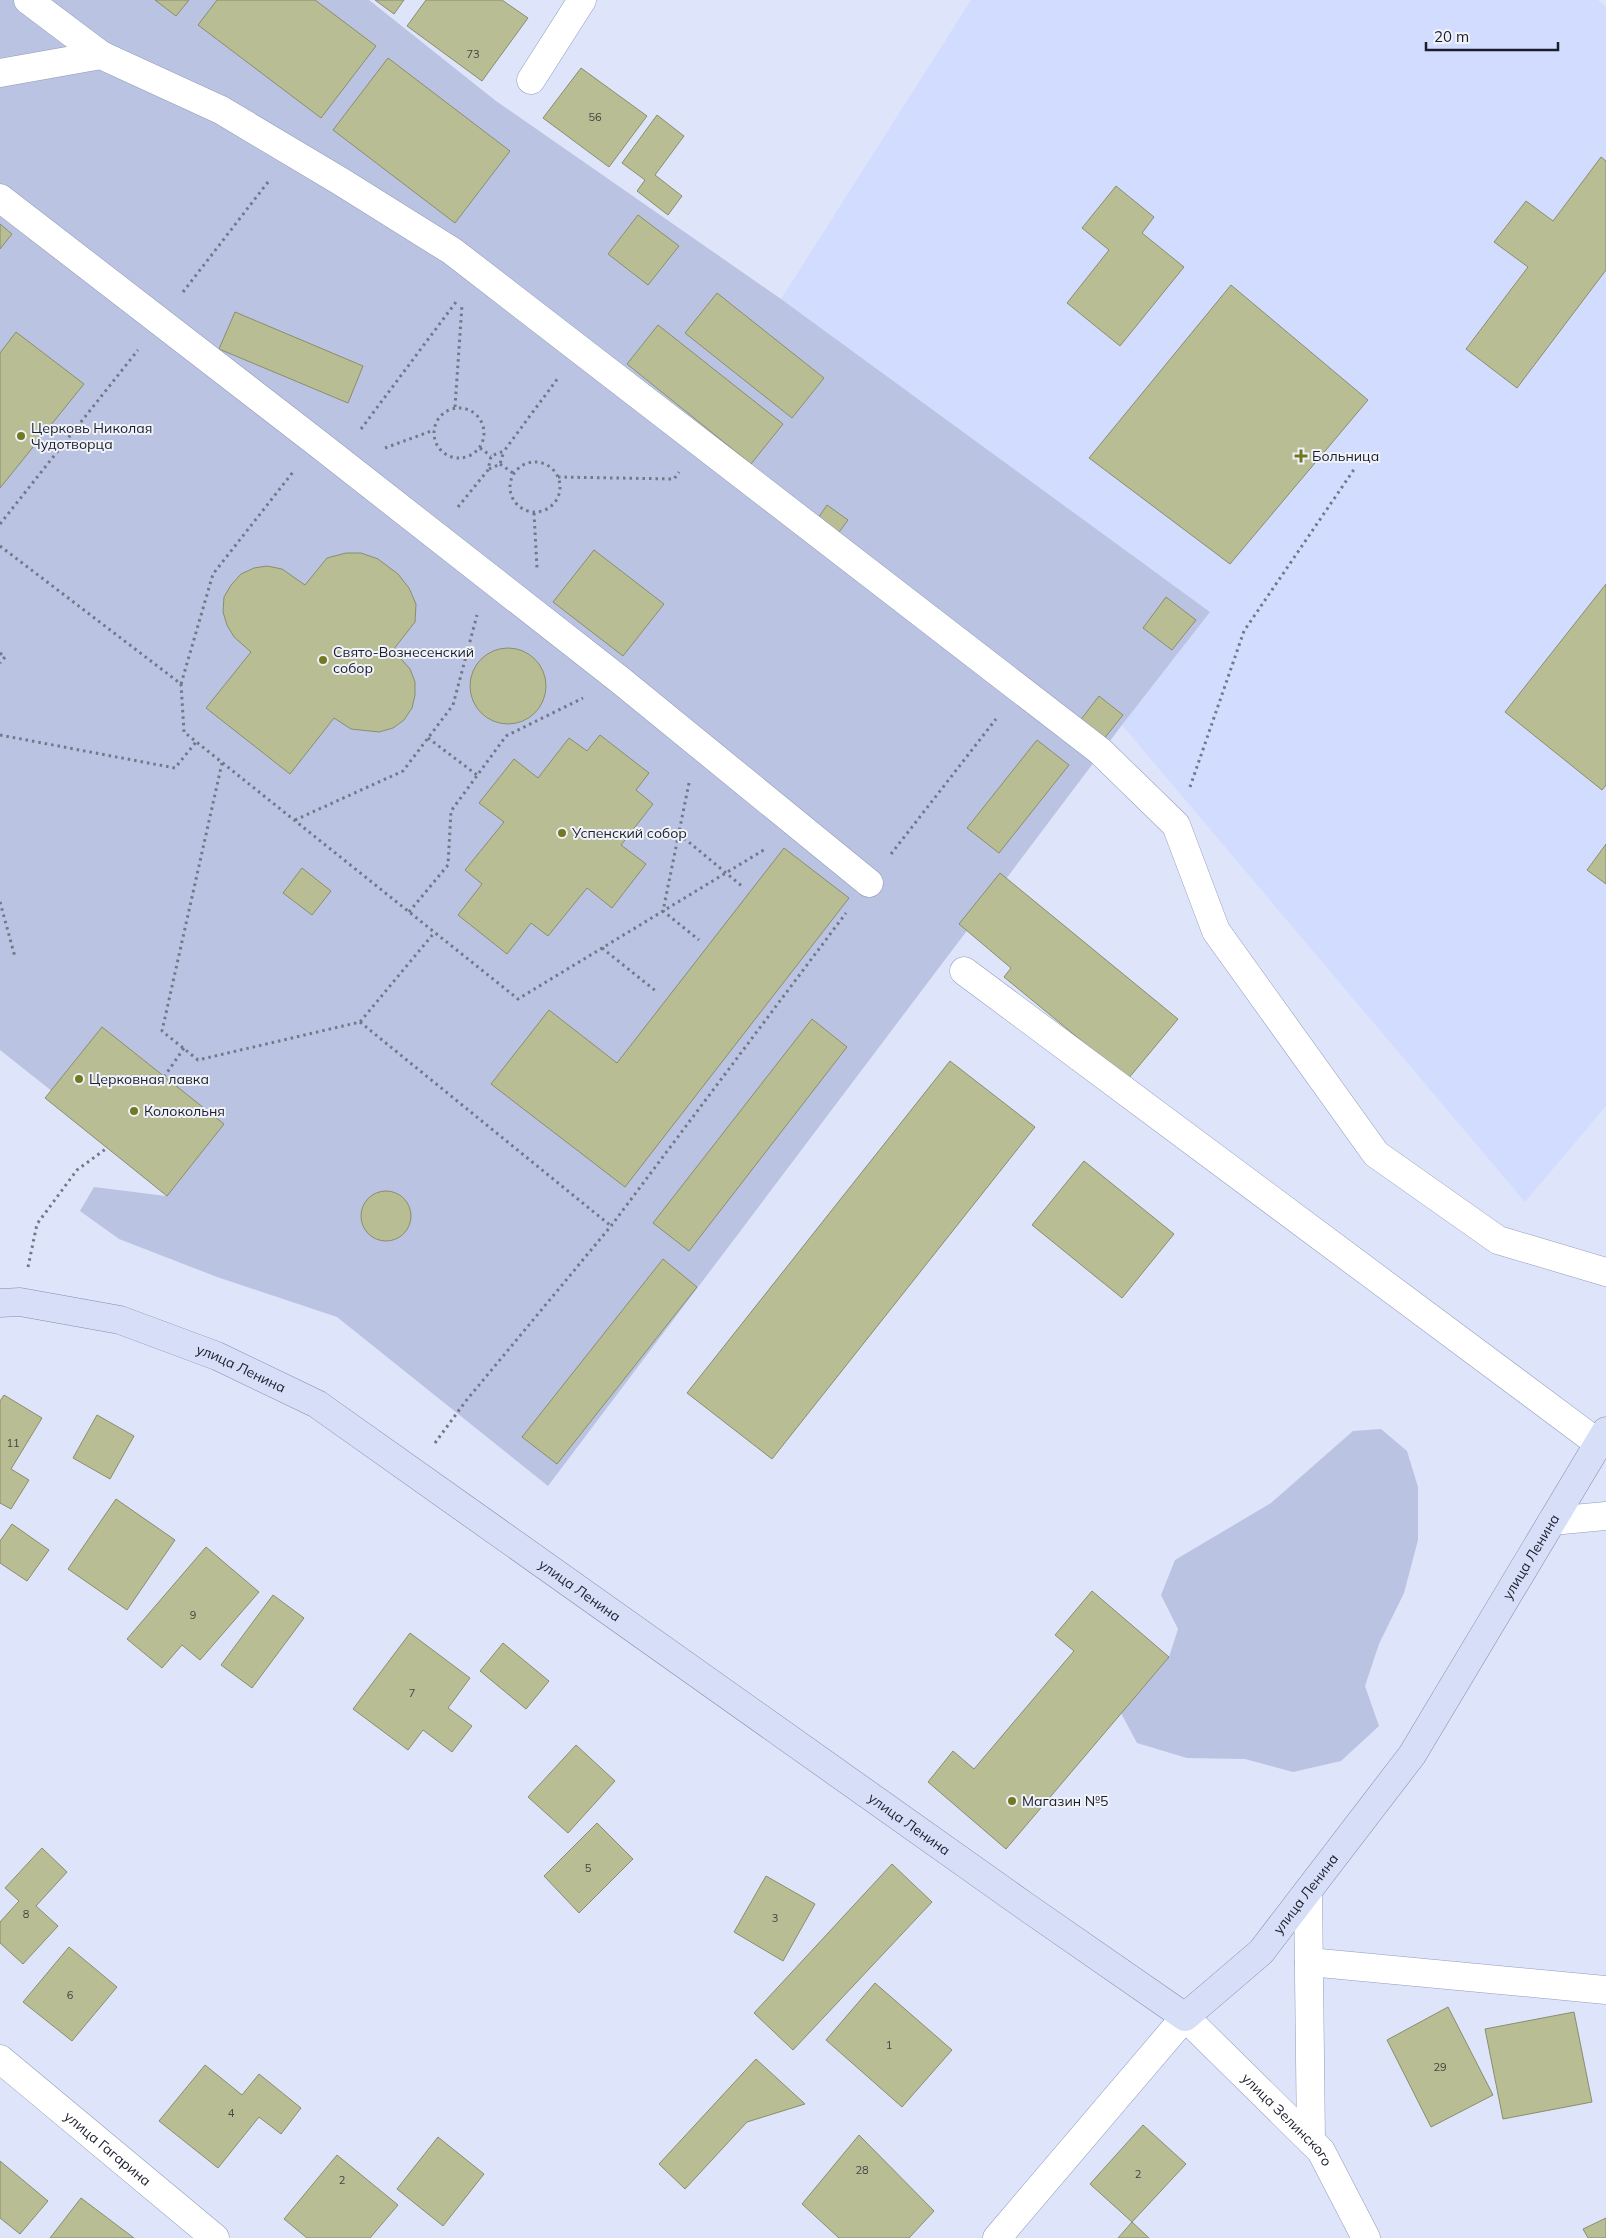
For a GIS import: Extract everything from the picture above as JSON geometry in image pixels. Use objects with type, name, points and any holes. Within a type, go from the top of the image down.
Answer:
[{"type":"main road","name":"улица Ленина","points":[[10,1302],[120,1320],[217,1356],[317,1404],[1025,1906],[1186,2017],[1261,1952],[1412,1755],[1602,1437]]},
{"type":"street","points":[[28,0],[101,55],[221,110],[444,246],[1100,751],[1176,825],[1216,931],[1376,1154],[1498,1240],[1606,1272]]},
{"type":"street","points":[[531,80],[582,0]]},
{"type":"street","points":[[0,73],[101,55]]},
{"type":"street","points":[[0,198],[342,461],[620,680],[869,883]]},
{"type":"street","points":[[964,972],[1602,1437]]},
{"type":"street","points":[[1552,1521],[1606,1516]]},
{"type":"street","points":[[1308,1891],[1311,2141]]},
{"type":"street","points":[[1309,1962],[1606,1990]]},
{"type":"street","points":[[997,2238],[1186,2017]]},
{"type":"street","name":"улица Зелинского","points":[[1186,2017],[1320,2151],[1366,2238]]},
{"type":"street","name":"улица Гагарина","points":[[0,2059],[215,2238]]},
{"type":"path","points":[[342,461],[479,272]]},
{"type":"path","points":[[455,407],[463,294]]},
{"type":"path","points":[[435,535],[488,470],[500,464],[504,450],[579,349]]},
{"type":"path","points":[[455,407],[471,410],[482,422],[485,430],[480,448],[467,457],[459,459],[450,457],[437,446],[434,430],[436,421],[441,415],[455,407]]},
{"type":"path","points":[[342,461],[434,430]]},
{"type":"path","points":[[316,442],[213,574],[181,684],[184,732],[434,933],[518,999],[773,844],[792,820]]},
{"type":"path","points":[[558,477],[674,479],[702,443]]},
{"type":"path","points":[[480,448],[491,456]]},
{"type":"path","points":[[491,456],[504,450]]},
{"type":"path","points":[[488,470],[491,456]]},
{"type":"path","points":[[540,462],[554,470],[558,477],[561,485],[556,502],[551,508],[534,513],[526,512],[513,501],[509,485],[514,473],[523,465],[540,462]]},
{"type":"path","points":[[500,464],[514,473]]},
{"type":"path","points":[[1176,825],[1244,630],[1355,468]]},
{"type":"path","points":[[0,546],[181,684]]},
{"type":"path","points":[[295,820],[403,771],[453,705],[487,576]]},
{"type":"path","points":[[0,653],[5,657],[0,663]]},
{"type":"path","points":[[409,912],[448,865],[451,811],[506,736],[620,680]]},
{"type":"path","points":[[414,1472],[465,1402],[611,1226],[869,883],[1020,688]]},
{"type":"path","points":[[0,735],[175,768],[196,742]]},
{"type":"path","points":[[428,738],[477,775]]},
{"type":"path","points":[[663,911],[690,777],[710,754]]},
{"type":"path","points":[[222,764],[162,1031],[198,1060],[360,1022],[434,933]]},
{"type":"path","points":[[679,834],[743,887]]},
{"type":"path","points":[[0,902],[15,957]]},
{"type":"path","points":[[663,911],[699,940]]},
{"type":"path","points":[[602,948],[657,992]]},
{"type":"path","points":[[360,1022],[611,1226]]},
{"type":"path","points":[[164,1077],[184,1048]]},
{"type":"path","points":[[10,1302],[37,1224],[77,1170],[107,1148]]},
{"type":"shaded area","points":[[0,0],[369,0],[496,101],[781,299],[1210,612],[1122,725],[548,1486],[337,1317],[217,1277],[119,1239],[80,1211],[94,1187],[166,1196],[173,1187],[0,1050]]},
{"type":"shaded area","name":"Больница","points":[[971,0],[1598,0],[1606,7],[1606,1106],[1525,1202],[1122,725],[1210,612],[781,299]]},
{"type":"shaded area","points":[[1381,1429],[1407,1451],[1418,1487],[1418,1540],[1404,1593],[1379,1644],[1365,1686],[1379,1726],[1341,1761],[1293,1772],[1245,1759],[1187,1758],[1137,1743],[1121,1713],[1169,1657],[1178,1629],[1161,1595],[1175,1560],[1271,1503],[1353,1431]]},
{"type":"building","points":[[155,0],[189,0],[176,16]]},
{"type":"building","points":[[217,0],[315,0],[376,46],[321,118],[198,25]]},
{"type":"building","points":[[375,0],[404,0],[394,14]]},
{"type":"building","points":[[426,0],[502,0],[528,18],[482,81],[407,26]]},
{"type":"building","points":[[388,58],[510,151],[455,223],[333,130]]},
{"type":"building","points":[[581,68],[647,116],[609,167],[543,118]]},
{"type":"building","points":[[657,115],[684,136],[655,175],[682,196],[668,215],[637,191],[645,180],[622,163]]},
{"type":"building","points":[[1601,157],[1606,161],[1606,270],[1517,388],[1466,349],[1528,267],[1494,242],[1526,201],[1553,221]]},
{"type":"building","points":[[1116,186],[1154,217],[1142,233],[1184,267],[1120,346],[1067,303],[1109,250],[1082,228]]},
{"type":"building","points":[[638,215],[679,246],[648,285],[608,254]]},
{"type":"building","points":[[0,224],[12,234],[0,249]]},
{"type":"building","points":[[1231,285],[1368,400],[1230,564],[1089,458]]},
{"type":"building","points":[[717,293],[824,378],[792,418],[685,333]]},
{"type":"building","points":[[235,312],[363,366],[348,403],[219,349]]},
{"type":"building","points":[[658,325],[783,424],[751,464],[627,364]]},
{"type":"building","name":"Церковь Николая Чудотворца","points":[[16,332],[84,384],[0,488],[0,353]]},
{"type":"building","points":[[827,505],[848,520],[834,539],[814,524]]},
{"type":"building","points":[[594,550],[664,604],[623,656],[553,602]]},
{"type":"building","name":"Свято-Вознесенский собор","points":[[346,553],[361,553],[378,559],[398,574],[409,588],[416,604],[415,622],[393,650],[410,669],[415,682],[412,708],[404,720],[393,728],[379,732],[351,729],[334,718],[290,774],[206,708],[251,652],[234,637],[227,625],[223,612],[224,597],[231,585],[241,574],[254,568],[267,566],[282,569],[305,585],[327,558]]},
{"type":"building","points":[[1606,584],[1606,785],[1602,790],[1505,712]]},
{"type":"building","points":[[1166,597],[1196,620],[1172,650],[1143,628]]},
{"type":"building","points":[[508,648],[523,651],[535,659],[543,671],[546,686],[543,701],[535,713],[523,721],[508,724],[493,721],[481,713],[473,701],[470,686],[473,671],[481,659],[493,651]]},
{"type":"building","points":[[1099,696],[1123,715],[1103,740],[1079,722]]},
{"type":"building","name":"Успенский собор","points":[[600,735],[649,773],[636,790],[653,804],[621,845],[646,864],[612,908],[587,888],[548,936],[531,923],[507,954],[458,915],[482,884],[465,870],[504,822],[479,803],[514,759],[538,778],[569,738],[587,751]]},
{"type":"building","points":[[1037,740],[1069,765],[999,853],[967,828]]},
{"type":"building","points":[[1606,844],[1606,884],[1587,870]]},
{"type":"building","points":[[784,848],[849,898],[625,1187],[491,1084],[549,1010],[617,1063]]},
{"type":"building","points":[[302,868],[331,891],[312,915],[283,893]]},
{"type":"building","points":[[1000,873],[1178,1019],[1128,1079],[1004,977],[1011,968],[959,924]]},
{"type":"building","points":[[812,1019],[847,1047],[689,1251],[653,1223]]},
{"type":"building","name":"Колокольня","points":[[102,1027],[224,1124],[167,1196],[45,1098]]},
{"type":"building","points":[[950,1061],[1035,1127],[772,1459],[687,1393]]},
{"type":"building","points":[[1084,1161],[1174,1234],[1122,1298],[1032,1225]]},
{"type":"building","points":[[386,1191],[396,1193],[404,1198],[409,1206],[411,1216],[409,1226],[404,1234],[396,1239],[386,1241],[376,1239],[368,1234],[363,1226],[361,1216],[363,1206],[368,1198],[376,1193]]},
{"type":"building","points":[[663,1259],[697,1287],[557,1464],[522,1437]]},
{"type":"building","points":[[4,1395],[42,1418],[11,1469],[29,1480],[11,1509],[0,1503],[0,1401]]},
{"type":"building","points":[[97,1415],[134,1436],[110,1479],[73,1458]]},
{"type":"building","points":[[116,1499],[175,1540],[127,1610],[68,1569]]},
{"type":"building","points":[[12,1524],[49,1550],[27,1581],[0,1563],[0,1541]]},
{"type":"building","points":[[206,1547],[259,1592],[200,1660],[182,1645],[162,1668],[127,1639]]},
{"type":"building","points":[[1092,1591],[1169,1657],[1006,1849],[928,1782],[953,1751],[974,1769],[1074,1651],[1055,1635]]},
{"type":"building","points":[[273,1595],[304,1618],[252,1688],[221,1665]]},
{"type":"building","points":[[410,1633],[470,1678],[448,1708],[472,1726],[452,1752],[423,1730],[408,1750],[353,1709]]},
{"type":"building","points":[[503,1643],[549,1681],[526,1709],[480,1671]]},
{"type":"building","points":[[576,1745],[615,1781],[568,1833],[528,1797]]},
{"type":"building","points":[[597,1823],[633,1859],[579,1913],[544,1876]]},
{"type":"building","points":[[42,1848],[67,1872],[36,1906],[58,1926],[23,1964],[0,1943],[0,1922],[19,1901],[5,1888]]},
{"type":"building","points":[[892,1864],[932,1902],[793,2050],[754,2013]]},
{"type":"building","points":[[766,1876],[815,1904],[783,1961],[734,1932]]},
{"type":"building","points":[[69,1947],[117,1987],[72,2041],[23,2002]]},
{"type":"building","points":[[875,1983],[952,2050],[902,2107],[826,2040]]},
{"type":"building","points":[[1448,2007],[1493,2095],[1431,2127],[1387,2040]]},
{"type":"building","points":[[1574,2012],[1592,2102],[1503,2119],[1485,2029]]},
{"type":"building","points":[[756,2059],[805,2104],[747,2122],[685,2189],[659,2164]]},
{"type":"building","points":[[205,2065],[242,2095],[259,2074],[301,2108],[281,2134],[259,2117],[218,2168],[159,2121]]},
{"type":"building","points":[[1143,2125],[1186,2164],[1132,2222],[1090,2184]]},
{"type":"building","points":[[859,2135],[934,2211],[909,2238],[839,2238],[802,2204]]},
{"type":"building","points":[[438,2137],[484,2174],[443,2226],[397,2189]]},
{"type":"building","points":[[337,2155],[398,2205],[370,2238],[307,2238],[284,2219]]},
{"type":"building","points":[[0,2161],[48,2201],[20,2234],[0,2218]]},
{"type":"building","points":[[81,2198],[134,2238],[50,2238]]},
{"type":"building","points":[[1606,2218],[1606,2238],[1588,2238],[1583,2229]]},
{"type":"building","points":[[1132,2222],[1149,2238],[1118,2238]]},
{"type":"place","name":"Церковь Николая Чудотворца","points":[[21,436]]},
{"type":"place","name":"Больница","points":[[1301,456]]},
{"type":"place","name":"Свято-Вознесенский собор","points":[[323,660]]},
{"type":"place","name":"Успенский собор","points":[[562,833]]},
{"type":"place","name":"Церковная лавка","points":[[79,1079]]},
{"type":"place","name":"Колокольня","points":[[134,1111]]},
{"type":"place","name":"Магазин №5","points":[[1012,1801]]}]
